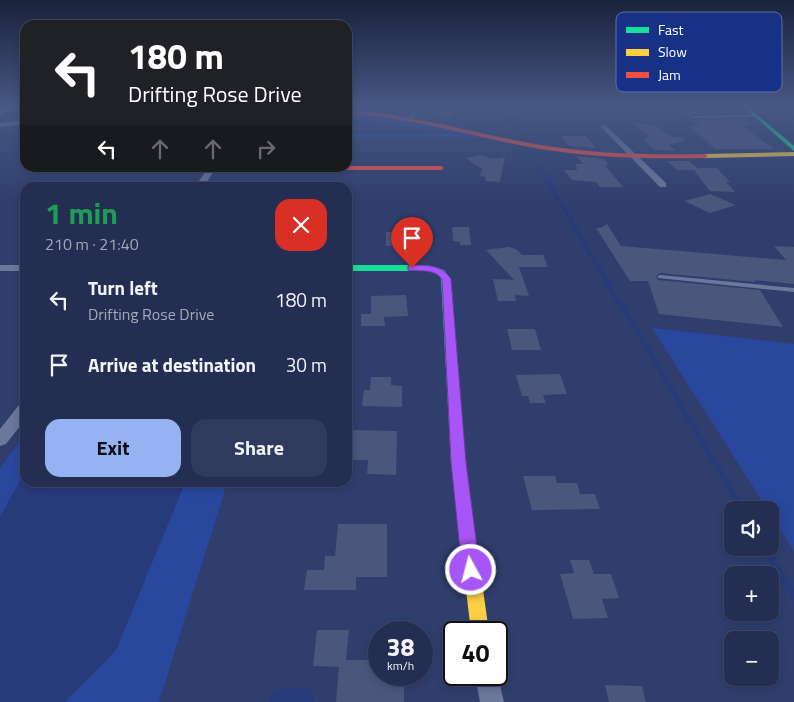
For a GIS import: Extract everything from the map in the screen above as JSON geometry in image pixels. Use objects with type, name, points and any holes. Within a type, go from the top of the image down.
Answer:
[{"type":"street","points":[[500,139],[587,153],[633,156],[794,154]]},
{"type":"street","points":[[616,139],[662,184]]},
{"type":"street","points":[[784,139],[794,149]]},
{"type":"street","points":[[352,168],[441,168]]},
{"type":"street","points":[[0,268],[20,268]]},
{"type":"street","points":[[352,268],[426,268],[441,272],[446,279],[458,462],[479,621]]},
{"type":"street","points":[[0,440],[20,415]]},
{"type":"street","points":[[489,686],[492,702]]},
{"type":"lane","points":[[660,277],[794,290]]},
{"type":"shaded area","points":[[652,328],[794,344],[794,551],[779,528],[779,501],[762,501]]},
{"type":"shaded area","points":[[20,441],[20,487],[226,487],[159,702],[0,702],[0,468]]},
{"type":"shaded area","points":[[20,481],[20,487],[183,487],[116,650],[65,702],[0,702],[0,517]]},
{"type":"shaded area","points":[[306,686],[310,689],[314,702],[269,702],[272,693],[280,688],[292,689]]},
{"type":"building","points":[[564,139],[588,139],[596,148],[569,146]]},
{"type":"building","points":[[645,139],[684,139],[684,141],[669,145],[676,151],[655,150],[644,141],[647,140]]},
{"type":"building","points":[[703,139],[760,139],[774,149],[715,149]]},
{"type":"building","points":[[481,155],[492,159],[505,157],[500,182],[485,181],[486,177],[480,176],[482,169],[466,158]]},
{"type":"building","points":[[577,156],[604,159],[609,165],[605,165],[623,187],[600,187],[596,182],[572,180],[564,170],[577,170],[576,164],[583,164]]},
{"type":"building","points":[[667,161],[689,161],[698,168],[717,168],[730,182],[726,182],[735,192],[710,191],[694,170],[677,170]]},
{"type":"building","points":[[710,194],[736,205],[710,213],[684,201]]},
{"type":"building","points":[[607,224],[621,246],[786,260],[774,246],[794,247],[794,284],[660,273],[656,276],[658,280],[760,290],[783,327],[659,314],[648,281],[630,281],[596,228],[601,228]]},
{"type":"building","points":[[452,227],[469,227],[471,245],[460,245],[460,242],[453,241]]},
{"type":"building","points":[[386,232],[410,232],[411,245],[386,246]]},
{"type":"building","points":[[508,247],[516,249],[522,255],[543,255],[548,267],[519,267],[529,296],[515,295],[516,301],[498,301],[493,279],[514,280],[486,250]]},
{"type":"building","points":[[406,295],[408,316],[384,317],[385,326],[361,326],[361,314],[371,314],[371,296]]},
{"type":"building","points":[[507,329],[535,329],[541,350],[512,350]]},
{"type":"building","points":[[560,374],[567,394],[543,395],[546,403],[530,403],[528,396],[522,396],[516,375]]},
{"type":"building","points":[[371,377],[391,377],[391,385],[402,386],[402,407],[362,406],[364,390],[370,390]]},
{"type":"building","points":[[352,430],[397,431],[396,475],[367,474],[368,460],[352,460]]},
{"type":"building","points":[[523,476],[555,476],[557,483],[577,483],[580,494],[595,494],[600,509],[532,510]]},
{"type":"building","points":[[338,524],[387,524],[387,577],[356,577],[356,590],[304,590],[307,570],[324,570],[325,556],[335,556]]},
{"type":"building","points":[[570,560],[589,560],[594,574],[611,574],[619,598],[602,599],[608,618],[573,619],[560,574],[574,573]]},
{"type":"building","points":[[317,630],[349,630],[346,660],[368,660],[368,686],[404,686],[404,702],[336,702],[339,667],[313,666]]},
{"type":"building","points":[[605,685],[642,686],[646,702],[609,702]]},
{"type":"waterway","points":[[529,150],[534,158]]},
{"type":"waterway","points":[[533,156],[572,222]]},
{"type":"waterway","points":[[571,221],[620,304]]},
{"type":"waterway","points":[[620,302],[682,407]]},
{"type":"waterway","points":[[681,406],[738,501]]},
{"type":"waterway","points":[[770,556],[794,596]]},
{"type":"traffic: fast","points":[[782,139],[794,149]]},
{"type":"traffic: fast","points":[[352,268],[427,268],[441,272],[446,279],[456,426]]},
{"type":"traffic: slow","points":[[705,156],[794,154]]},
{"type":"traffic: slow","points":[[456,426],[458,463],[479,621]]},
{"type":"traffic: jam","points":[[501,139],[576,152],[619,155],[705,156]]},
{"type":"traffic: jam","points":[[352,168],[441,168]]},
{"type":"route","points":[[412,268],[434,269],[441,272],[446,279],[458,462],[471,570]]}]
